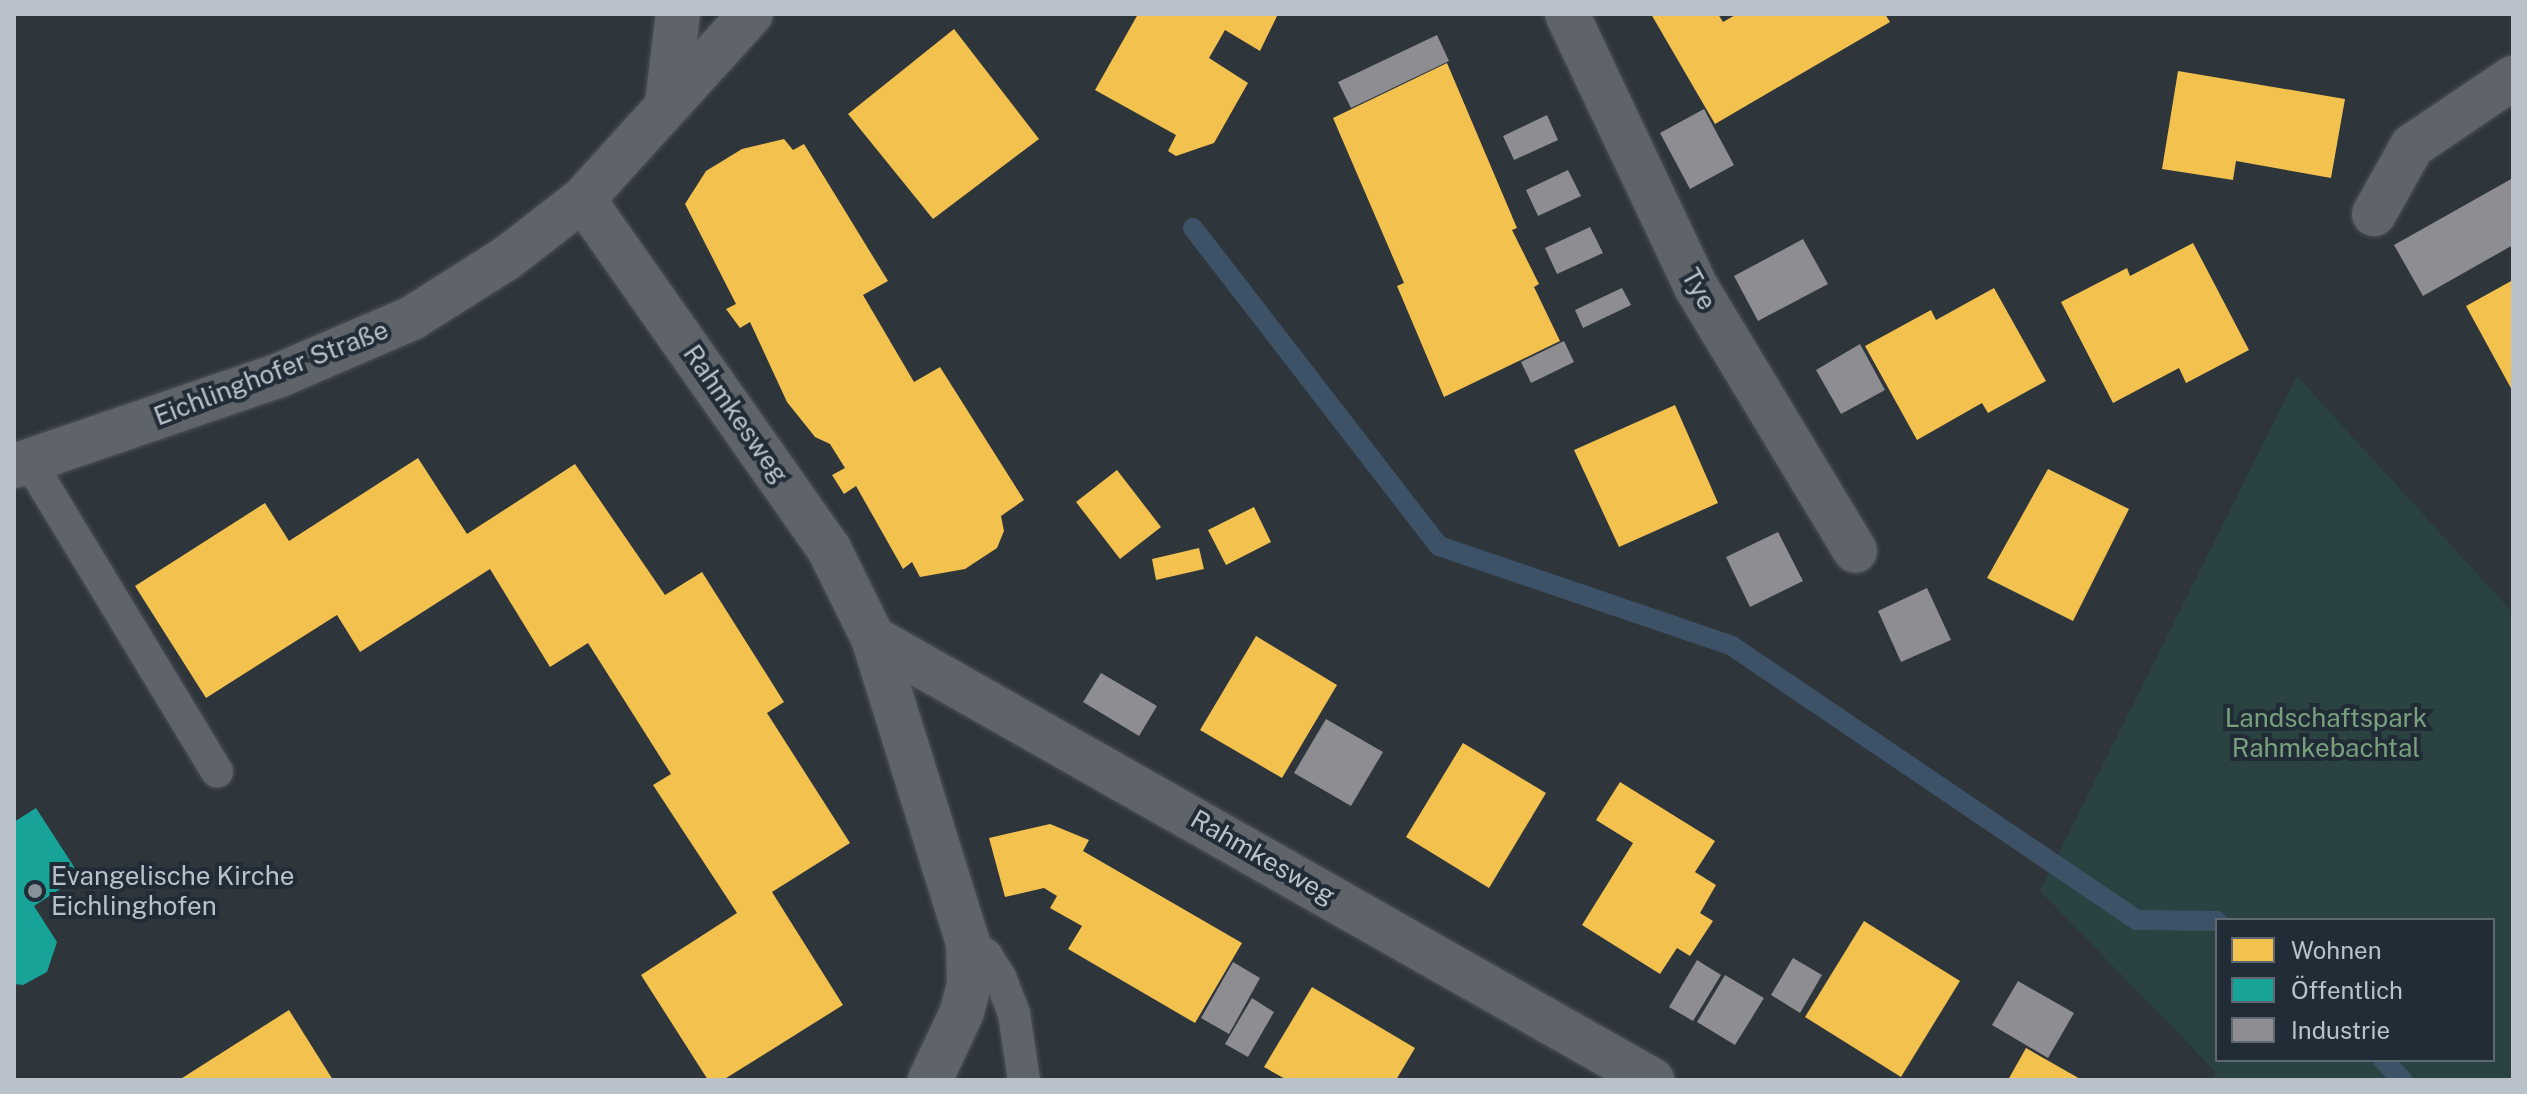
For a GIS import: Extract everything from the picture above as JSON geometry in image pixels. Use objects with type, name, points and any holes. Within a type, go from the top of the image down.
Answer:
[{"type":"street","points":[[667,103],[678,14]]},
{"type":"street","name":"Eichlinghofer Straße","points":[[21,464],[282,374],[383,333],[507,258],[583,199],[751,14]]},
{"type":"street","name":"Tye","points":[[1567,14],[1696,287],[1855,551]]},
{"type":"street","points":[[2374,214],[2412,146],[2513,78]]},
{"type":"street","name":"Rahmkesweg","points":[[583,199],[829,549],[873,638],[968,943],[969,985],[962,1012],[930,1080]]},
{"type":"street","name":"Rahmkesweg","points":[[873,638],[1652,1080]]},
{"type":"lane","points":[[21,464],[217,771]]},
{"type":"lane","name":"Rahmkesweg","points":[[968,943],[986,955],[1000,977],[1014,1014],[1024,1080]]},
{"type":"green space","name":"Landschaftspark Rahmkebachtal","points":[[2297,376],[2513,613],[2513,1080],[2213,1080],[2216,1072],[2040,891]]},
{"type":"building: Wohnen","points":[[1138,14],[1278,14],[1260,51],[1225,30],[1209,58],[1248,83],[1214,143],[1176,156],[1168,151],[1176,135],[1095,90]]},
{"type":"building: Wohnen","points":[[1651,14],[1718,14],[1723,22],[1737,14],[1885,14],[1890,22],[1715,124]]},
{"type":"building: Wohnen","points":[[954,29],[1039,139],[933,219],[848,114]]},
{"type":"building: Wohnen","points":[[1447,63],[1517,228],[1512,230],[1539,284],[1534,287],[1560,341],[1444,397],[1397,286],[1404,283],[1333,118]]},
{"type":"building: Wohnen","points":[[2178,71],[2345,99],[2331,178],[2236,161],[2233,180],[2162,169]]},
{"type":"building: Wohnen","points":[[784,139],[793,150],[804,144],[888,281],[863,295],[914,382],[940,367],[1024,500],[1001,516],[1004,531],[997,548],[965,569],[920,577],[912,562],[903,569],[856,486],[844,494],[832,475],[845,468],[830,444],[815,437],[787,402],[750,322],[740,328],[726,309],[736,304],[685,204],[706,171],[742,149]]},
{"type":"building: Wohnen","points":[[2193,243],[2249,350],[2186,383],[2179,368],[2113,403],[2061,302],[2127,268],[2130,276]]},
{"type":"building: Wohnen","points":[[2513,280],[2513,392],[2466,306]]},
{"type":"building: Wohnen","points":[[1994,288],[2046,381],[1988,413],[1982,403],[1917,440],[1865,346],[1931,310],[1936,320]]},
{"type":"building: Wohnen","points":[[1675,405],[1718,503],[1619,547],[1574,450]]},
{"type":"building: Wohnen","points":[[418,458],[467,534],[575,464],[665,595],[702,572],[784,702],[767,713],[850,843],[772,892],[843,1005],[723,1080],[708,1080],[641,975],[737,913],[653,785],[671,774],[588,643],[550,667],[490,569],[360,652],[337,615],[206,698],[135,586],[265,503],[289,541]]},
{"type":"building: Wohnen","points":[[2048,469],[2129,509],[2073,621],[1987,578]]},
{"type":"building: Wohnen","points":[[1117,470],[1161,527],[1120,559],[1076,502]]},
{"type":"building: Wohnen","points":[[1254,507],[1271,542],[1226,565],[1208,530]]},
{"type":"building: Wohnen","points":[[1199,548],[1204,569],[1156,580],[1152,559]]},
{"type":"building: Wohnen","points":[[1256,636],[1337,685],[1282,778],[1200,730]]},
{"type":"building: Wohnen","points":[[1463,743],[1546,793],[1489,888],[1406,837]]},
{"type":"building: Wohnen","points":[[1620,782],[1715,841],[1695,872],[1716,885],[1700,913],[1713,921],[1690,956],[1677,948],[1660,974],[1582,925],[1633,843],[1596,820]]},
{"type":"building: Wohnen","points":[[1050,824],[1089,840],[1083,851],[1242,943],[1195,1023],[1068,949],[1082,926],[1050,908],[1057,896],[1044,888],[1005,897],[989,838]]},
{"type":"building: Wohnen","points":[[1864,921],[1960,981],[1901,1077],[1805,1017]]},
{"type":"building: Wohnen","points":[[1312,987],[1415,1048],[1396,1080],[1287,1080],[1264,1067]]},
{"type":"building: Wohnen","points":[[289,1010],[333,1080],[179,1080]]},
{"type":"building: Wohnen","points":[[2026,1048],[2082,1080],[2008,1080]]},
{"type":"building: Öffentlich","name":"Evangelische Kirche Eichlinghofen","points":[[36,808],[80,876],[34,906],[57,942],[47,972],[23,985],[14,984],[14,822]]},
{"type":"building: Industrie","points":[[1437,35],[1449,61],[1351,108],[1338,82]]},
{"type":"building: Industrie","points":[[1704,109],[1734,165],[1690,189],[1660,133]]},
{"type":"building: Industrie","points":[[1547,115],[1558,140],[1514,160],[1503,136]]},
{"type":"building: Industrie","points":[[1568,170],[1581,196],[1538,216],[1526,190]]},
{"type":"building: Industrie","points":[[2513,178],[2513,245],[2423,296],[2394,245]]},
{"type":"building: Industrie","points":[[1590,227],[1603,253],[1557,274],[1545,248]]},
{"type":"building: Industrie","points":[[1803,239],[1828,284],[1758,321],[1734,276]]},
{"type":"building: Industrie","points":[[1622,288],[1631,305],[1583,328],[1575,310]]},
{"type":"building: Industrie","points":[[1564,341],[1574,362],[1531,383],[1521,362]]},
{"type":"building: Industrie","points":[[1860,344],[1885,390],[1841,414],[1816,370]]},
{"type":"building: Industrie","points":[[1778,532],[1803,581],[1750,607],[1726,557]]},
{"type":"building: Industrie","points":[[1927,588],[1951,640],[1901,662],[1878,611]]},
{"type":"building: Industrie","points":[[1101,673],[1157,706],[1139,736],[1083,702]]},
{"type":"building: Industrie","points":[[1326,719],[1383,752],[1351,806],[1294,773]]},
{"type":"building: Industrie","points":[[1793,958],[1822,975],[1800,1013],[1771,995]]},
{"type":"building: Industrie","points":[[1697,960],[1721,975],[1693,1021],[1669,1007]]},
{"type":"building: Industrie","points":[[1233,962],[1260,978],[1229,1034],[1201,1018]]},
{"type":"building: Industrie","points":[[1725,975],[1764,998],[1735,1045],[1697,1022]]},
{"type":"building: Industrie","points":[[2018,981],[2074,1013],[2048,1058],[1992,1025]]},
{"type":"building: Industrie","points":[[1252,998],[1274,1012],[1248,1057],[1225,1044]]},
{"type":"waterway","points":[[1193,228],[1439,546],[1732,646],[2137,920],[2215,921]]},
{"type":"waterway","points":[[2385,1062],[2402,1080]]},
{"type":"place","name":"Evangelische Kirche Eichlinghofen","points":[[35,891]]}]
